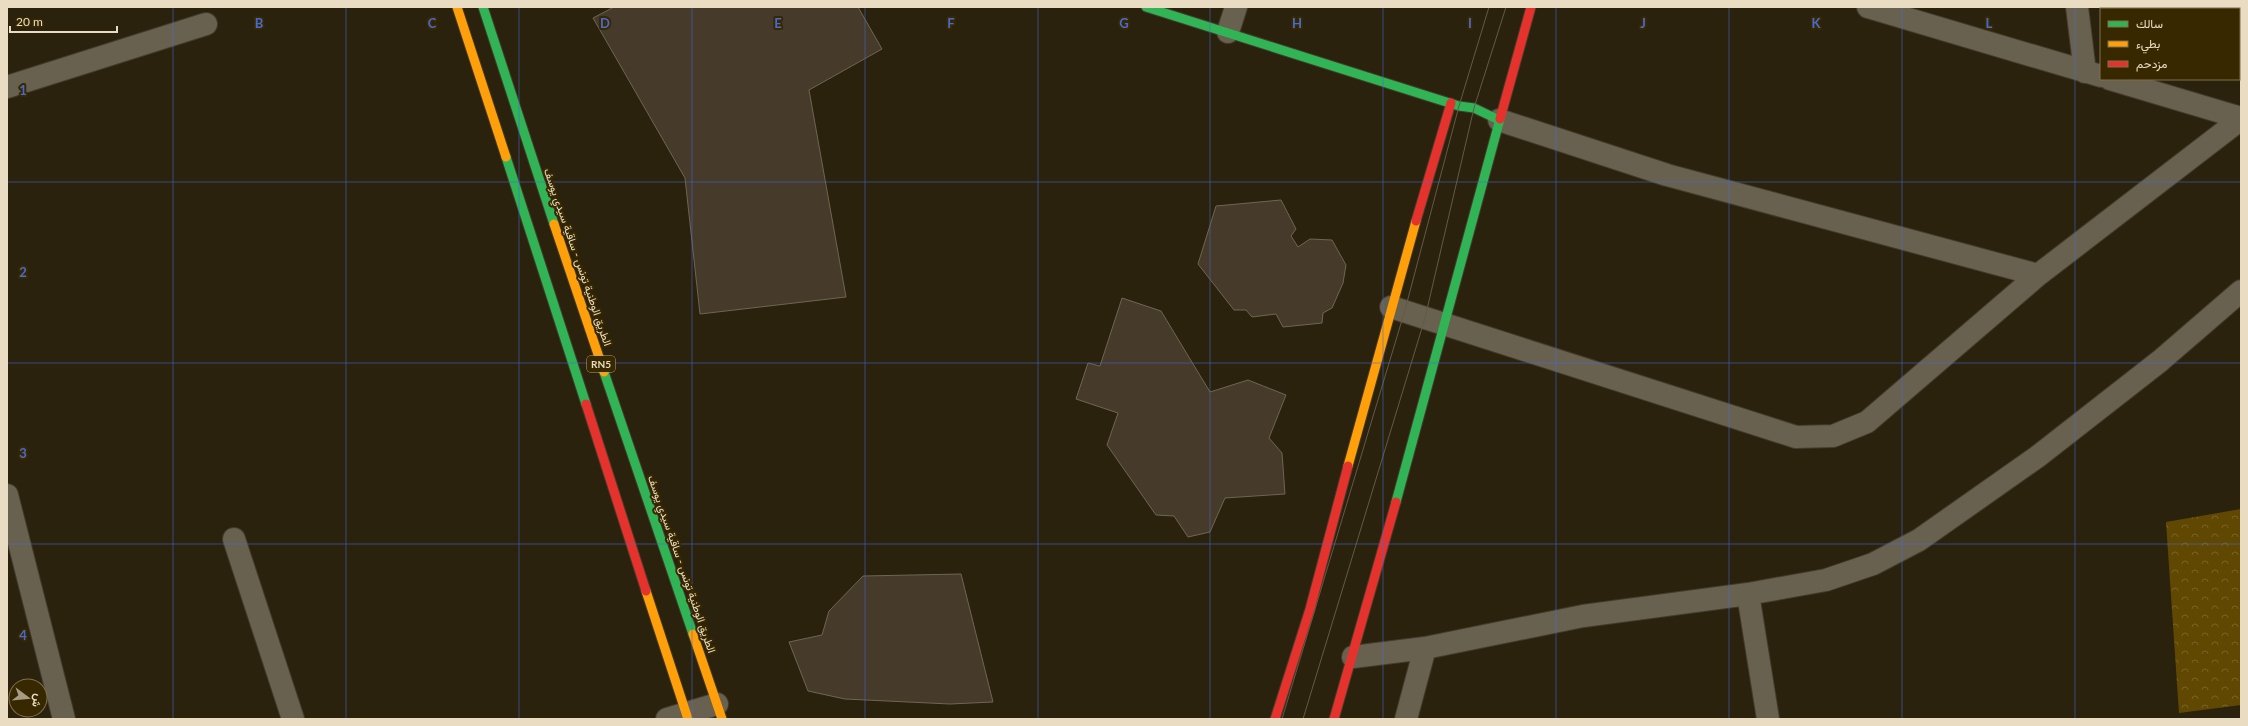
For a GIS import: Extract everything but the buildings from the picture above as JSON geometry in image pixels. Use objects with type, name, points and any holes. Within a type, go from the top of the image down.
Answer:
[{"type":"main road","name":"RN5","points":[[456,7],[680,717]]},
{"type":"main road","name":"الطريق الوطنية تونس - ساقية سيدي يوسف","points":[[483,7],[555,230],[720,711]]},
{"type":"main road","points":[[1146,7],[1451,103],[1474,108],[1499,120]]},
{"type":"main road","points":[[1334,719],[1353,657],[1531,7]]},
{"type":"main road","points":[[1275,719],[1310,609],[1391,307],[1451,103]]},
{"type":"street","points":[[1228,32],[1236,7]]},
{"type":"street","points":[[1868,7],[1898,11],[2093,74]]},
{"type":"street","points":[[2077,7],[2093,74]]},
{"type":"street","points":[[7,87],[206,24]]},
{"type":"street","points":[[2113,80],[2241,119]]},
{"type":"street","points":[[1391,307],[1796,437],[1832,436],[1867,422],[2038,275],[2241,119]]},
{"type":"street","points":[[1499,120],[1667,175],[2038,275]]},
{"type":"street","points":[[1353,657],[1425,648],[1583,616],[1748,594],[1826,580],[1873,564],[1920,540],[2037,457],[2160,361],[2241,291]]},
{"type":"street","points":[[7,495],[64,719]]},
{"type":"street","points":[[234,539],[293,719]]},
{"type":"street","points":[[1748,594],[1768,719]]},
{"type":"street","points":[[1406,719],[1425,648]]},
{"type":"street","points":[[680,717],[720,711]]},
{"type":"green space","points":[[2241,509],[2241,705],[2179,713],[2166,522]]},
{"type":"tram line","points":[[1282,719],[1405,310],[1459,106],[1489,7]]},
{"type":"tram line","points":[[1303,719],[1425,318],[1474,108],[1506,7]]},
{"type":"traffic: fast","points":[[483,7],[554,224]]},
{"type":"traffic: fast","points":[[1146,7],[1459,106],[1474,108],[1499,120]]},
{"type":"traffic: fast","points":[[1396,502],[1500,119]]},
{"type":"traffic: fast","points":[[506,157],[586,404]]},
{"type":"traffic: fast","points":[[604,372],[693,634]]},
{"type":"traffic: slow","points":[[457,7],[506,157]]},
{"type":"traffic: slow","points":[[1348,466],[1416,221]]},
{"type":"traffic: slow","points":[[554,224],[604,372]]},
{"type":"traffic: slow","points":[[646,591],[688,719]]},
{"type":"traffic: slow","points":[[693,634],[722,719]]},
{"type":"traffic: jam","points":[[1500,119],[1531,7]]},
{"type":"traffic: jam","points":[[1416,221],[1451,103]]},
{"type":"traffic: jam","points":[[586,404],[646,591]]},
{"type":"traffic: jam","points":[[1275,719],[1310,609],[1348,466]]},
{"type":"traffic: jam","points":[[1334,719],[1396,502]]}]
